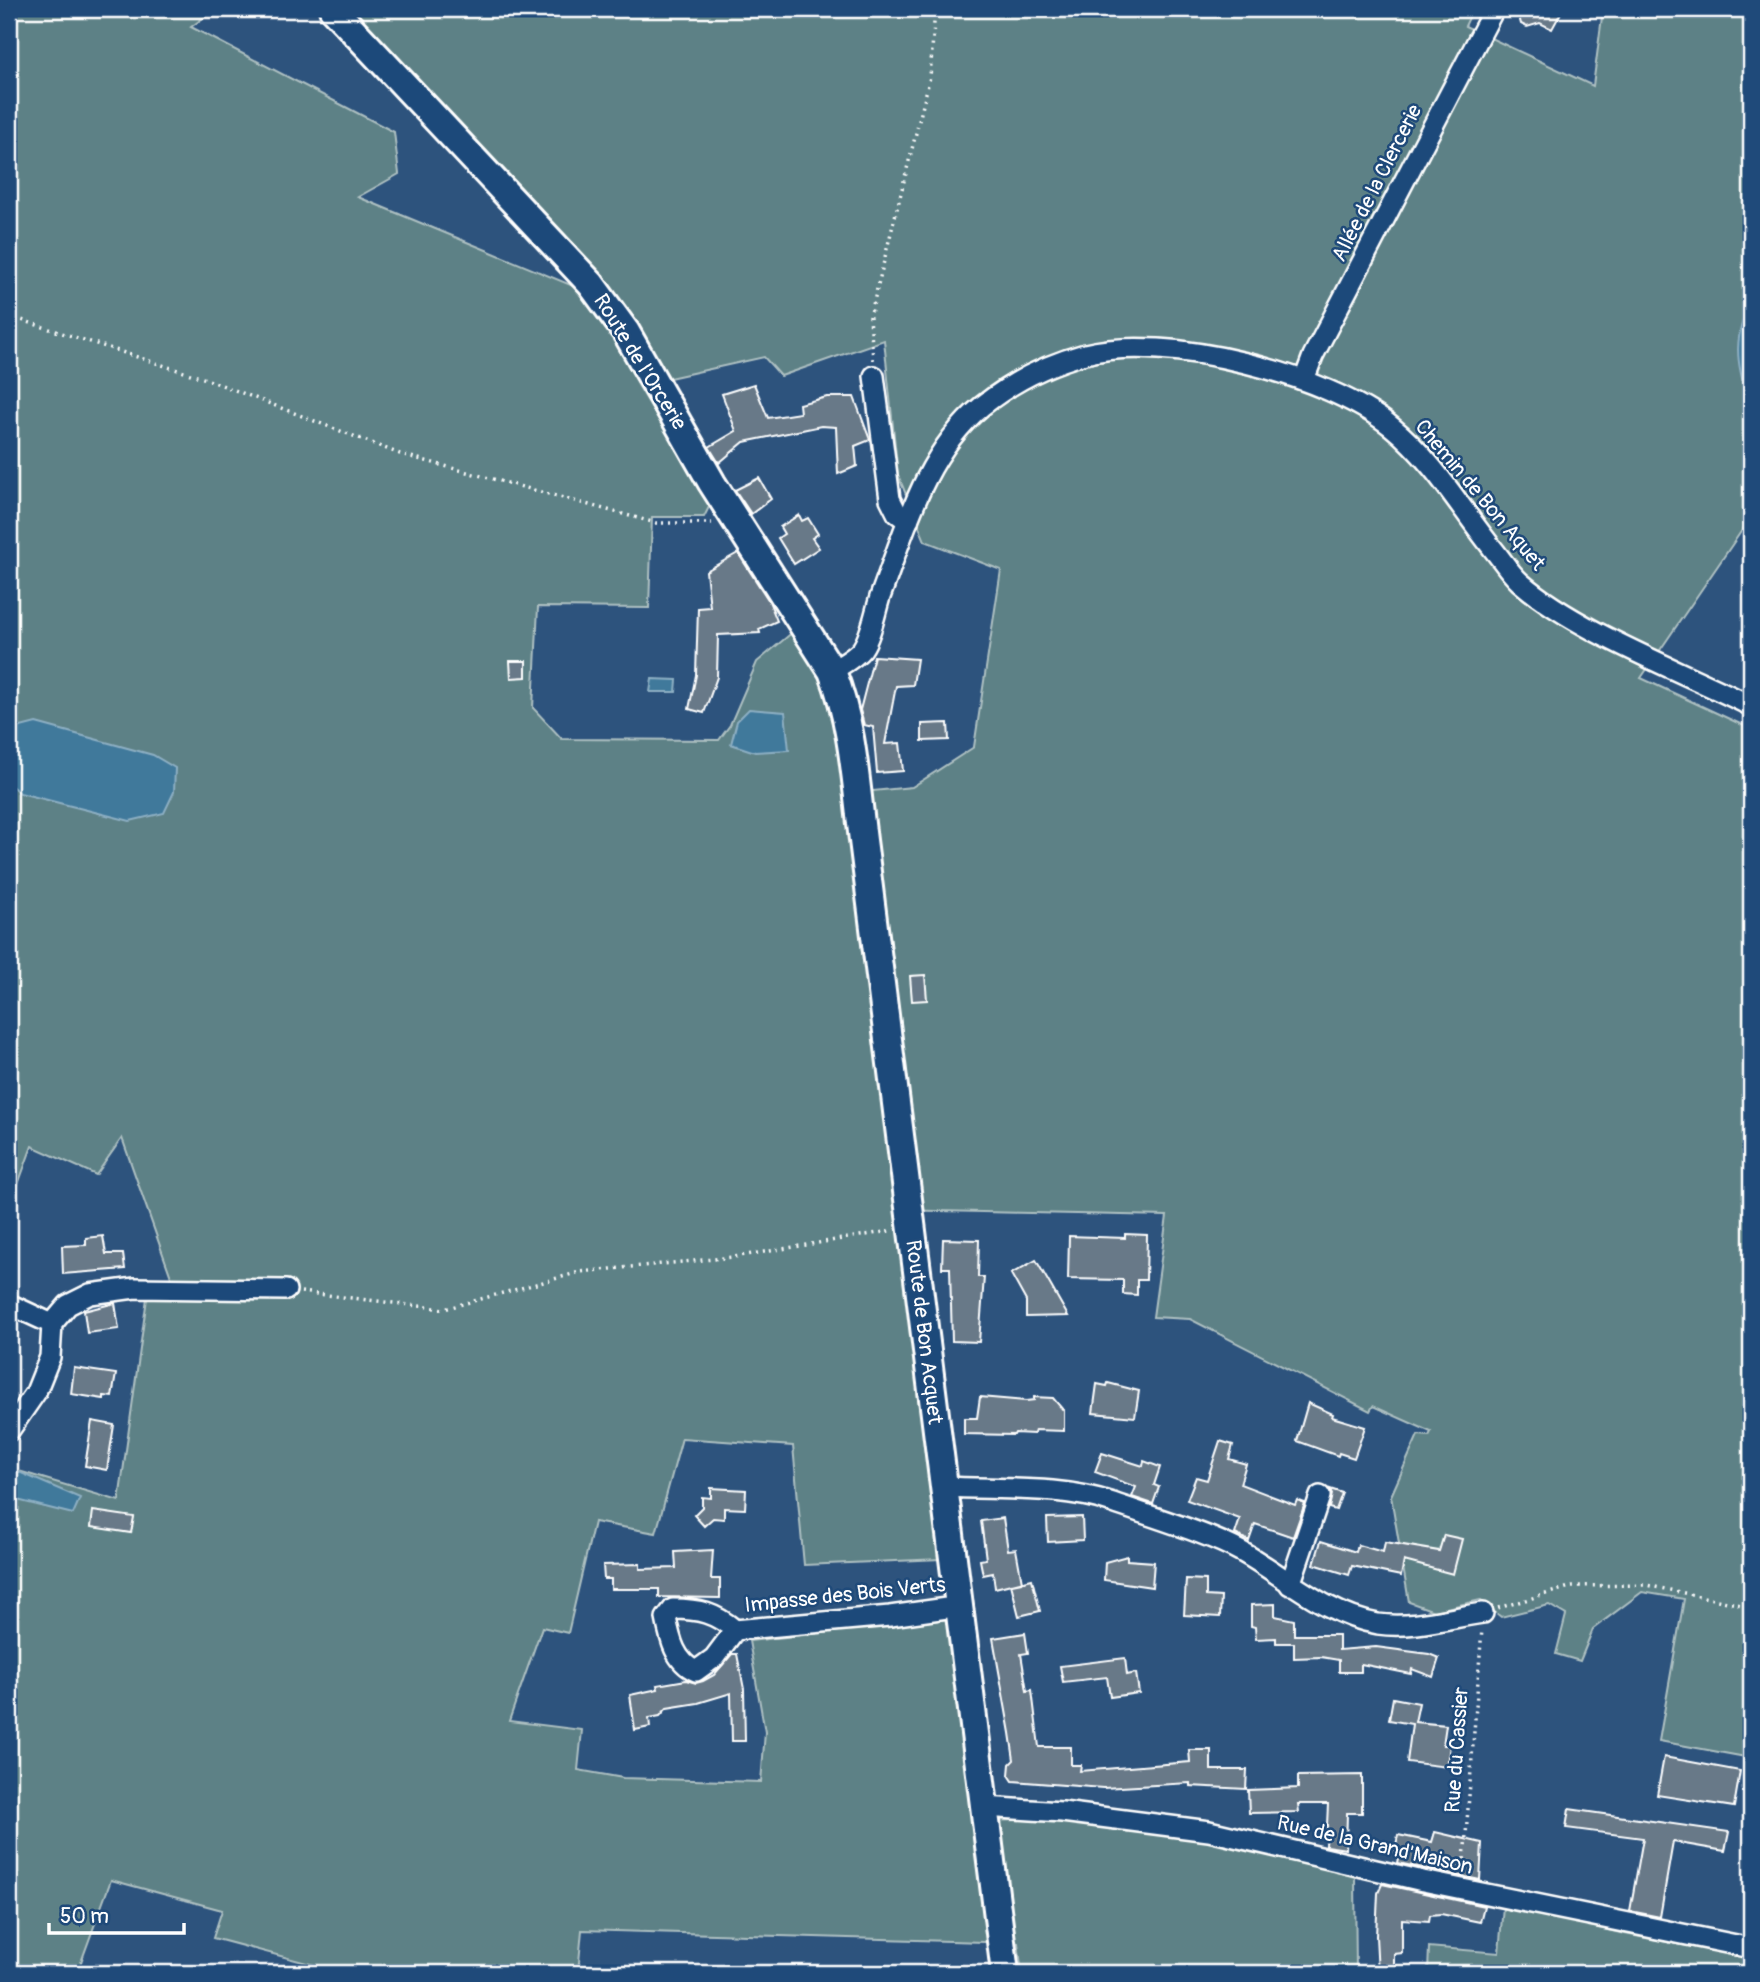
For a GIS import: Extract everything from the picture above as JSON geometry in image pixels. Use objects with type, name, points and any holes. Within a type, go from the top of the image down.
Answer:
[{"type":"street","name":"Route de l'Orcerie","points":[[333,9],[591,284],[626,332],[738,523],[836,681]]},
{"type":"street","name":"Allée de la Clercerie","points":[[1304,380],[1313,356],[1494,9]]},
{"type":"street","name":"Chemin de Bon Aquet","points":[[836,681],[862,649],[925,478],[950,441],[981,408],[1011,386],[1045,368],[1086,354],[1119,349],[1213,357],[1270,369],[1304,380],[1368,410],[1393,428],[1437,476],[1519,581],[1529,589],[1597,630],[1751,706]]},
{"type":"street","points":[[874,376],[890,499],[897,513],[908,522]]},
{"type":"street","name":"Route de Bon Acquet","points":[[836,681],[848,729],[961,1606],[1005,1973]]},
{"type":"street","points":[[9,1431],[36,1392],[50,1357],[52,1324],[68,1305],[90,1294],[135,1288],[286,1290]]},
{"type":"street","points":[[9,1304],[52,1324]]},
{"type":"street","points":[[945,1487],[1061,1492],[1110,1502],[1241,1552],[1290,1585],[1339,1611],[1377,1624],[1413,1625],[1483,1613]]},
{"type":"street","points":[[1290,1585],[1320,1496]]},
{"type":"street","name":"Impasse des Bois Verts","points":[[735,1630],[890,1616],[961,1606]]},
{"type":"street","name":"Rue de la Grand'Maison","points":[[985,1807],[1062,1812],[1209,1831],[1462,1889],[1751,1948]]},
{"type":"path","points":[[874,376],[870,317],[930,77],[935,9]]},
{"type":"path","points":[[9,316],[206,379],[400,454],[656,523],[738,523]]},
{"type":"path","points":[[286,1290],[345,1300],[444,1309],[580,1272],[733,1257],[911,1228]]},
{"type":"path","points":[[1483,1613],[1573,1586],[1646,1585],[1751,1606]]},
{"type":"path","name":"Rue du Cassier","points":[[1462,1889],[1483,1613]]},
{"type":"green space","points":[[9,9],[215,9],[191,27],[394,132],[399,174],[358,197],[624,307],[321,13],[326,9],[1473,9],[1465,26],[1593,86],[1603,9],[1751,9],[1751,517],[1641,678],[1751,729],[1751,1758],[1659,1741],[1684,1599],[1642,1592],[1593,1629],[1580,1661],[1556,1654],[1566,1615],[1549,1605],[1501,1617],[1480,1600],[1434,1611],[1409,1602],[1391,1496],[1418,1435],[1429,1436],[1431,1432],[1373,1406],[1370,1411],[1190,1319],[1153,1317],[1167,1216],[895,1210],[941,1559],[804,1565],[793,1446],[682,1438],[656,1533],[594,1522],[568,1633],[542,1627],[509,1721],[582,1730],[578,1770],[623,1778],[761,1782],[765,1732],[749,1641],[949,1619],[976,1822],[1021,1820],[1118,1826],[1216,1843],[1355,1877],[1356,1973],[1022,1973],[1018,1943],[582,1930],[578,1973],[344,1973],[213,1938],[222,1910],[111,1880],[77,1973],[9,1973],[9,1468],[119,1501],[147,1298],[174,1297],[172,1280],[122,1138],[96,1175],[32,1146],[13,1198],[9,1196]],"holes":[[[884,340],[898,475],[925,541],[1001,570],[974,747],[912,787],[844,794],[830,699],[794,631],[757,662],[730,725],[719,740],[562,739],[533,708],[538,607],[649,608],[652,517],[704,517],[710,505],[638,385],[764,357],[781,376]]]},
{"type":"green space","points":[[1503,1906],[1625,1934],[1751,1958],[1751,1973],[1428,1973],[1429,1947],[1499,1953]]},
{"type":"water","points":[[1751,303],[1751,409],[1740,368],[1738,343],[1744,317]]},
{"type":"water","points":[[652,679],[677,680],[676,692],[650,692]]},
{"type":"water","points":[[749,709],[785,712],[789,750],[755,752],[731,744],[737,721]]},
{"type":"water","points":[[36,723],[153,755],[175,768],[174,792],[164,813],[130,821],[20,793],[9,784],[9,730]]},
{"type":"water","points":[[12,1469],[80,1498],[73,1514],[9,1498],[9,1476]]},
{"type":"building","points":[[1517,9],[1563,9],[1552,29],[1540,23],[1527,27],[1521,24]]},
{"type":"building","points":[[754,384],[768,418],[800,413],[799,404],[827,397],[854,397],[870,440],[855,446],[857,466],[838,474],[836,427],[821,426],[744,442],[719,463],[709,447],[736,431],[722,394]]},
{"type":"building","points":[[759,478],[771,499],[751,514],[735,490]]},
{"type":"building","points":[[799,515],[802,521],[808,518],[818,534],[812,538],[819,548],[794,564],[778,538],[784,534],[780,527]]},
{"type":"building","points":[[738,553],[769,601],[777,621],[759,629],[760,633],[718,635],[717,677],[704,713],[689,709],[696,675],[698,608],[710,607],[706,571]]},
{"type":"building","points":[[874,656],[917,659],[913,685],[896,686],[885,744],[900,743],[903,771],[877,773],[873,727],[864,725],[860,710]]},
{"type":"building","points":[[510,661],[526,661],[526,677],[511,678]]},
{"type":"building","points":[[948,723],[949,740],[922,741],[922,724]]},
{"type":"building","points":[[925,975],[927,1000],[912,1001],[910,976]]},
{"type":"building","points":[[1125,1234],[1147,1235],[1146,1280],[1137,1280],[1137,1295],[1123,1294],[1123,1280],[1068,1279],[1069,1236],[1125,1238]]},
{"type":"building","points":[[103,1236],[106,1254],[123,1254],[125,1269],[63,1274],[62,1246],[86,1245],[86,1238]]},
{"type":"building","points":[[943,1239],[979,1240],[978,1277],[984,1277],[979,1342],[952,1341],[950,1268],[942,1268]]},
{"type":"building","points":[[1036,1260],[1068,1316],[1026,1317],[1026,1301],[1011,1274]]},
{"type":"building","points":[[115,1303],[119,1329],[87,1333],[84,1311]]},
{"type":"building","points":[[74,1368],[116,1374],[112,1397],[104,1396],[104,1399],[71,1394]]},
{"type":"building","points":[[1108,1383],[1139,1391],[1135,1417],[1093,1413],[1097,1384],[1107,1386]]},
{"type":"building","points":[[980,1397],[1026,1401],[1034,1400],[1034,1397],[1053,1398],[1064,1411],[1064,1431],[1035,1430],[1034,1434],[1014,1435],[964,1434],[964,1418],[977,1418]]},
{"type":"building","points":[[1308,1403],[1333,1414],[1332,1417],[1365,1427],[1354,1458],[1339,1453],[1338,1456],[1297,1441]]},
{"type":"building","points":[[92,1421],[114,1425],[107,1470],[85,1466]]},
{"type":"building","points":[[1220,1441],[1233,1445],[1229,1459],[1246,1464],[1240,1484],[1295,1505],[1297,1500],[1305,1503],[1293,1537],[1255,1524],[1249,1541],[1235,1534],[1240,1519],[1187,1500],[1196,1477],[1207,1480]]},
{"type":"building","points":[[1102,1453],[1143,1466],[1144,1461],[1160,1467],[1154,1485],[1159,1487],[1153,1504],[1132,1497],[1136,1487],[1095,1472]]},
{"type":"building","points":[[711,1488],[746,1490],[745,1509],[724,1508],[724,1519],[713,1518],[704,1526],[694,1515],[702,1507],[702,1497],[711,1498]]},
{"type":"building","points":[[1330,1489],[1342,1493],[1336,1510],[1329,1508],[1332,1494]]},
{"type":"building","points":[[93,1511],[134,1517],[131,1533],[91,1527]]},
{"type":"building","points":[[1082,1517],[1083,1540],[1048,1542],[1047,1518]]},
{"type":"building","points":[[1003,1518],[1008,1550],[1016,1549],[1022,1582],[1032,1579],[1040,1611],[1019,1616],[1011,1584],[995,1588],[993,1573],[983,1575],[980,1560],[986,1559],[981,1521]]},
{"type":"building","points":[[1444,1535],[1462,1539],[1453,1574],[1404,1561],[1401,1576],[1352,1566],[1349,1575],[1314,1564],[1321,1541],[1356,1552],[1358,1545],[1383,1552],[1385,1542],[1439,1551]]},
{"type":"building","points":[[713,1550],[711,1579],[720,1579],[720,1598],[659,1597],[659,1589],[611,1589],[611,1579],[604,1579],[603,1565],[640,1564],[640,1569],[676,1568],[675,1552]]},
{"type":"building","points":[[1127,1556],[1127,1560],[1154,1562],[1152,1587],[1104,1580],[1105,1562]]},
{"type":"building","points":[[1186,1579],[1206,1580],[1206,1596],[1221,1597],[1220,1617],[1184,1615]]},
{"type":"building","points":[[1275,1604],[1275,1616],[1294,1620],[1294,1635],[1339,1635],[1339,1650],[1376,1647],[1429,1654],[1439,1658],[1433,1677],[1412,1669],[1411,1674],[1361,1664],[1361,1672],[1339,1672],[1339,1660],[1321,1657],[1294,1658],[1294,1643],[1276,1643],[1276,1638],[1256,1639],[1255,1627],[1251,1626],[1251,1605]]},
{"type":"building","points":[[1025,1633],[1028,1653],[1021,1654],[1027,1691],[1032,1690],[1039,1747],[1071,1747],[1071,1765],[1081,1765],[1080,1771],[1190,1762],[1189,1750],[1211,1750],[1211,1770],[1247,1770],[1246,1789],[1190,1786],[1190,1783],[1103,1788],[1013,1781],[1009,1775],[1010,1764],[1014,1760],[993,1638]]},
{"type":"building","points":[[732,1654],[737,1654],[744,1689],[745,1741],[732,1741],[731,1693],[698,1703],[667,1708],[660,1716],[649,1718],[650,1727],[635,1730],[630,1695],[658,1689],[657,1685],[686,1680],[696,1683],[703,1681],[714,1675]]},
{"type":"building","points":[[1125,1658],[1127,1675],[1136,1673],[1139,1693],[1110,1697],[1107,1677],[1063,1682],[1060,1666]]},
{"type":"building","points":[[1393,1698],[1419,1703],[1415,1722],[1446,1725],[1443,1745],[1450,1745],[1447,1767],[1407,1762],[1412,1724],[1389,1720]]},
{"type":"building","points":[[1664,1757],[1740,1771],[1734,1807],[1657,1795]]},
{"type":"building","points":[[1362,1775],[1362,1813],[1347,1813],[1346,1849],[1326,1846],[1328,1804],[1298,1804],[1299,1812],[1249,1813],[1248,1790],[1298,1788],[1298,1776]]},
{"type":"building","points":[[1569,1809],[1729,1832],[1725,1851],[1673,1842],[1660,1917],[1630,1911],[1643,1838],[1566,1828]]},
{"type":"building","points":[[1435,1832],[1482,1843],[1480,1880],[1398,1863],[1400,1853],[1395,1852],[1398,1835],[1432,1842]]},
{"type":"building","points":[[1382,1884],[1484,1906],[1480,1922],[1441,1914],[1430,1915],[1429,1921],[1402,1919],[1402,1953],[1394,1954],[1394,1973],[1378,1973],[1376,1936],[1378,1893]]}]
